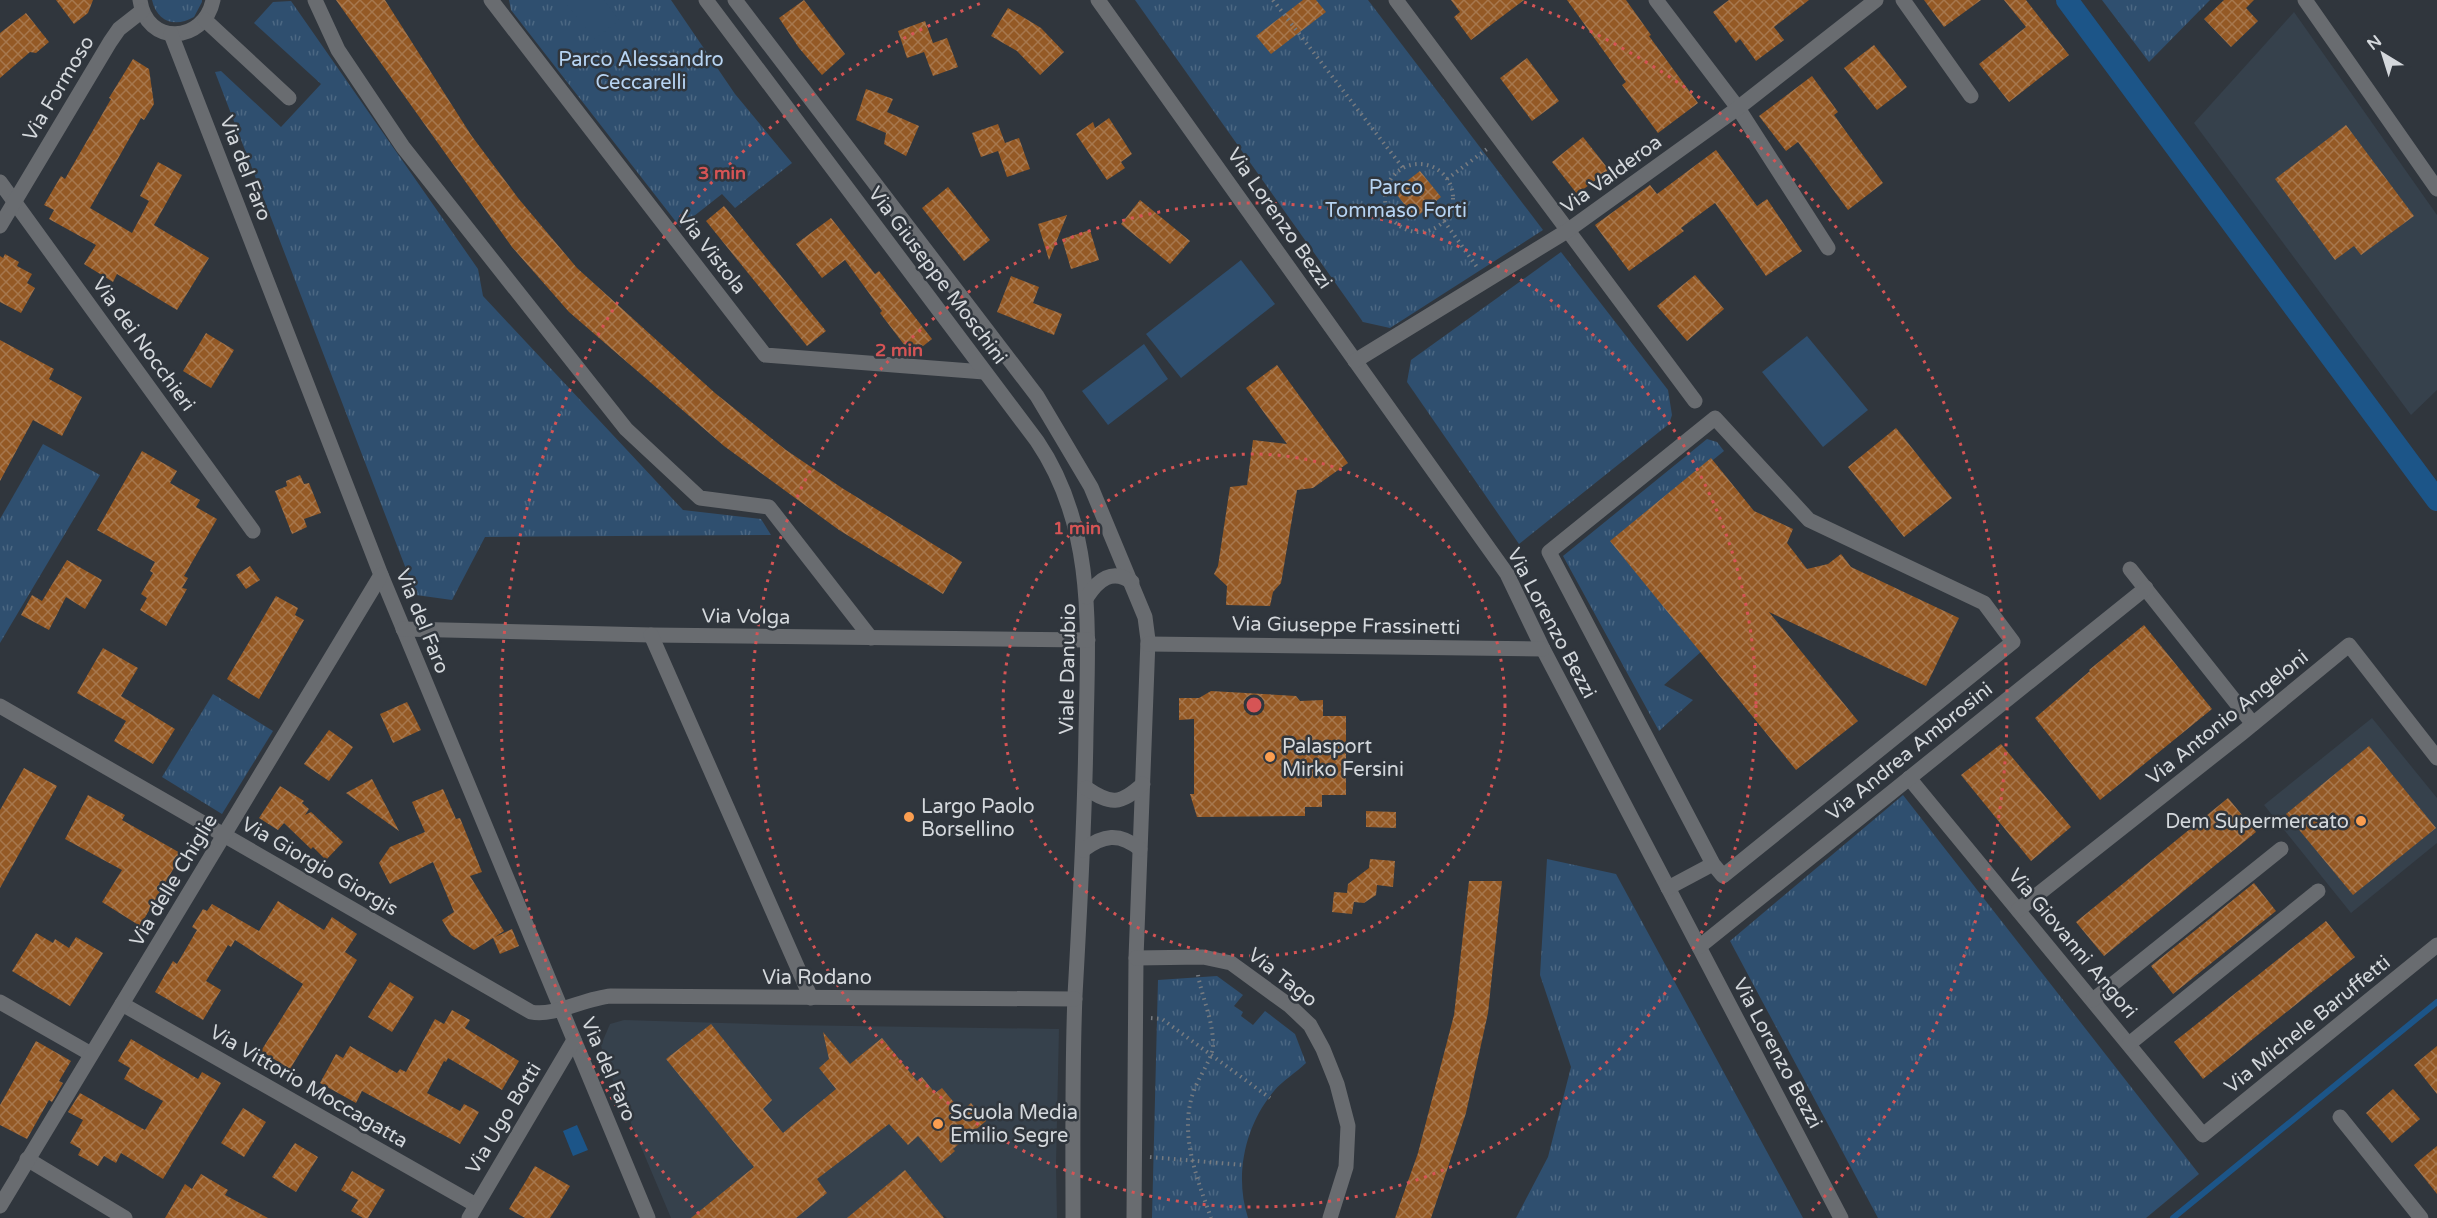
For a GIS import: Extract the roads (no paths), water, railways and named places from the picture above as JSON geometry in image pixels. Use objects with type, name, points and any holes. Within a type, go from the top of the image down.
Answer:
[{"type":"street","points":[[140,3],[154,27],[171,34],[184,33],[196,28],[205,20],[213,0]]},
{"type":"street","points":[[315,0],[338,50],[403,147],[626,429],[700,498],[769,507],[871,638]]},
{"type":"street","name":"Via Vistola","points":[[492,0],[765,355],[984,372]]},
{"type":"street","name":"Via Giuseppe Moschini","points":[[706,0],[1041,447],[1062,486],[1079,542],[1087,597]]},
{"type":"street","name":"Via Giuseppe Moschini","points":[[735,0],[1037,396],[1092,487],[1132,582]]},
{"type":"street","name":"Via Lorenzo Bezzi","points":[[1098,0],[1507,574],[1543,649],[1841,1218]]},
{"type":"street","points":[[1396,0],[1695,401]]},
{"type":"street","points":[[1656,0],[1738,108],[1828,248]]},
{"type":"street","name":"Via Valderoa","points":[[1355,361],[1567,231],[1738,108],[1876,0]]},
{"type":"street","points":[[1903,0],[1971,96]]},
{"type":"street","points":[[2306,0],[2437,189]]},
{"type":"street","name":"Via Formoso","points":[[0,226],[110,42],[140,3]]},
{"type":"street","points":[[205,20],[289,98]]},
{"type":"street","name":"Via del Faro","points":[[171,34],[381,575],[648,1218]]},
{"type":"street","name":"Via dei Nocchieri","points":[[0,182],[253,531]]},
{"type":"street","points":[[1715,418],[1809,519],[1984,603],[2013,642],[1722,876],[1713,864],[1549,552],[1715,418]]},
{"type":"street","points":[[2130,569],[2253,724]]},
{"type":"street","name":"Via delle Chiglie","points":[[0,1206],[381,575]]},
{"type":"street","name":"Viale Danubio","points":[[1073,1218],[1075,999],[1086,788],[1087,597],[1101,580],[1109,575],[1120,576],[1132,582]]},
{"type":"street","points":[[1132,582],[1147,623],[1148,644],[1136,958],[1134,1218]]},
{"type":"street","name":"Via Andrea Ambrosini","points":[[1699,947],[2146,588]]},
{"type":"street","name":"Via Volga","points":[[403,629],[651,635],[1088,640]]},
{"type":"street","points":[[651,635],[811,999]]},
{"type":"street","name":"Via Giuseppe Frassinetti","points":[[1148,644],[1543,649]]},
{"type":"street","name":"Via Antonio Angeloni","points":[[2018,909],[2253,724],[2349,645],[2437,758]]},
{"type":"street","name":"Via Giorgio Giorgis","points":[[0,706],[522,1008],[540,1013],[561,1009]]},
{"type":"street","name":"Via Giovanni Angori","points":[[1909,778],[2203,1135]]},
{"type":"street","points":[[1086,788],[1102,799],[1115,801],[1128,796],[1143,784]]},
{"type":"street","points":[[1083,850],[1096,840],[1110,835],[1127,840],[1140,849]]},
{"type":"street","points":[[2093,1000],[2281,849]]},
{"type":"street","points":[[1668,888],[1713,864]]},
{"type":"street","points":[[2128,1044],[2318,891]]},
{"type":"street","name":"Via Michele Baruffetti","points":[[2203,1135],[2437,945]]},
{"type":"street","name":"Via Tago","points":[[1136,958],[1223,959],[1242,969],[1296,1010],[1310,1025],[1320,1041],[1343,1101],[1349,1136],[1346,1167],[1330,1218]]},
{"type":"street","name":"Via Rodano","points":[[561,1009],[591,998],[611,996],[1075,999]]},
{"type":"street","points":[[0,1002],[91,1054]]},
{"type":"street","name":"Via Vittorio Moccagatta","points":[[122,1004],[473,1211]]},
{"type":"street","name":"Via Ugo Botti","points":[[473,1211],[574,1040]]},
{"type":"street","points":[[2340,1117],[2421,1218]]},
{"type":"street","points":[[27,1159],[125,1218]]},
{"type":"waterway","points":[[2067,0],[2437,500]]},
{"type":"waterway","points":[[2173,1218],[2437,1002]]},
{"type":"place","name":"Palasport Mirko Fersini","points":[[1270,757]]},
{"type":"place","name":"Largo Paolo Borsellino","points":[[909,817]]},
{"type":"place","name":"Dem Supermercato","points":[[2361,821]]},
{"type":"place","name":"Scuola Media Emilio Segre","points":[[938,1124]]},
{"type":"park label","name":"Parco Alessandro Ceccarelli","points":[[641,70]]},
{"type":"park label","name":"Parco Tommaso Forti","points":[[1396,198]]}]
